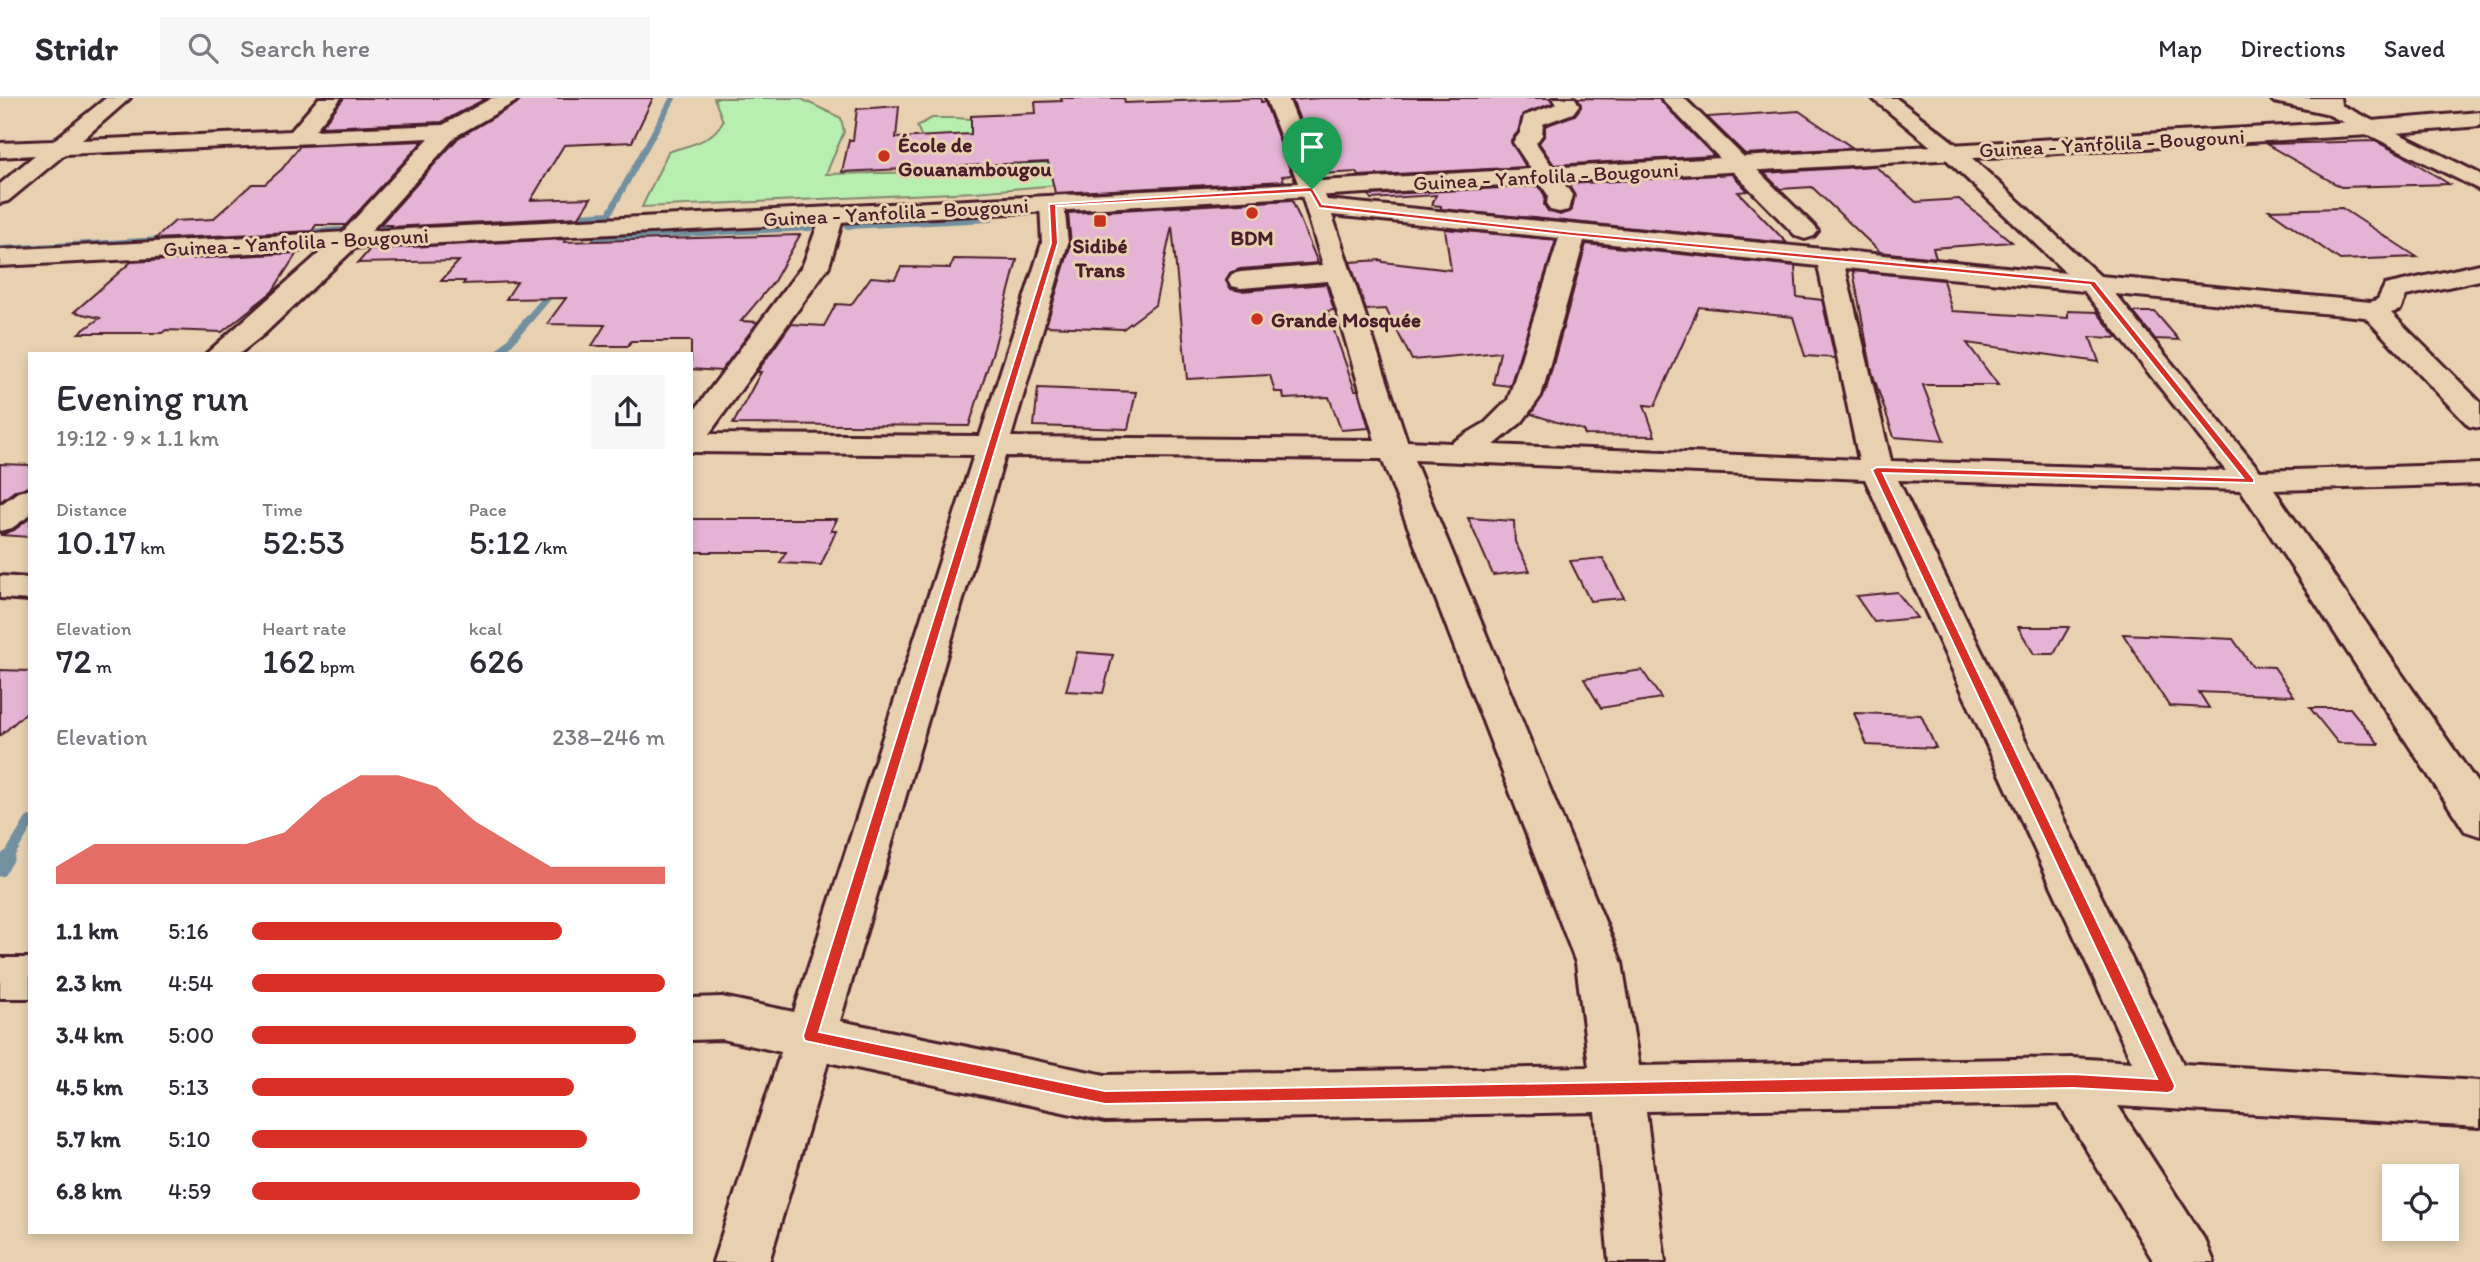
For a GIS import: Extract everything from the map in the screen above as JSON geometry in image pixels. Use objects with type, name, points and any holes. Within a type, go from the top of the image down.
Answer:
[{"type":"street","points":[[0,197],[119,98]]},
{"type":"street","points":[[299,136],[330,98]]},
{"type":"street","points":[[223,352],[253,329],[350,239],[448,131],[508,98]]},
{"type":"street","points":[[1277,98],[1316,198],[1394,450],[1599,963],[1618,1091],[1637,1262]]},
{"type":"street","points":[[1559,205],[1560,195],[1524,142],[1531,135],[1532,121],[1564,108],[1568,105],[1564,98]]},
{"type":"street","points":[[1672,98],[1805,231]]},
{"type":"street","points":[[1882,98],[1953,153],[2092,283],[2251,481],[2480,820]]},
{"type":"street","points":[[2281,98],[2330,103],[2371,128],[2480,183]]},
{"type":"street","name":"Guinea - Yanfolila - Bougouni","points":[[0,258],[1052,204],[1316,198],[1546,176],[2371,128],[2480,119]]},
{"type":"street","points":[[0,150],[448,131]]},
{"type":"street","points":[[1316,198],[1573,234],[2092,283],[2384,301],[2480,297]]},
{"type":"street","points":[[741,1262],[1055,243],[1052,204]]},
{"type":"street","points":[[693,434],[816,266],[832,216]]},
{"type":"street","points":[[1456,453],[1503,425],[1526,396],[1573,234]]},
{"type":"street","points":[[1830,259],[1877,470],[2168,1086]]},
{"type":"street","points":[[1241,280],[1339,272]]},
{"type":"street","points":[[2384,301],[2480,272]]},
{"type":"street","points":[[2384,301],[2480,419]]},
{"type":"street","points":[[693,443],[1394,450],[1877,470],[2251,481],[2480,474]]},
{"type":"street","points":[[0,521],[28,500]]},
{"type":"street","points":[[0,587],[28,589]]},
{"type":"street","points":[[0,978],[28,978]]},
{"type":"street","points":[[693,1019],[722,1018],[1105,1098],[2073,1081],[2480,1104]]},
{"type":"street","points":[[2073,1081],[2186,1262]]},
{"type":"green space","points":[[714,98],[799,98],[841,118],[844,132],[826,174],[936,172],[917,126],[932,118],[956,118],[1051,125],[1093,182],[975,192],[642,207],[668,152],[699,142],[713,134],[723,121]]},
{"type":"building","points":[[344,98],[487,98],[442,122],[321,127]]},
{"type":"building","points":[[522,98],[653,98],[632,142],[564,145],[531,200],[591,198],[579,217],[390,227],[392,225],[380,225],[458,138]]},
{"type":"building","points":[[1061,98],[1124,98],[1125,103],[1261,98],[1261,102],[1265,102],[1292,175],[1282,176],[1284,181],[1055,193],[1048,162],[842,172],[849,140],[853,140],[857,109],[899,106],[896,138],[971,134],[971,116],[1036,113],[1035,102],[1062,101]]},
{"type":"building","points":[[1550,98],[1553,103],[1523,114],[1518,132],[1511,140],[1526,167],[1359,176],[1357,172],[1321,174],[1292,100]]},
{"type":"building","points":[[1578,98],[1659,99],[1714,156],[1554,165],[1539,143],[1545,135],[1545,126],[1575,115],[1581,107]]},
{"type":"building","points":[[1799,111],[1853,148],[1745,154],[1707,117]]},
{"type":"building","points":[[423,141],[346,225],[316,225],[312,231],[155,239],[175,221],[213,219],[252,184],[265,184],[282,169],[300,146]]},
{"type":"building","points":[[2375,141],[2449,184],[2341,187],[2266,144]]},
{"type":"building","points":[[1875,166],[1916,202],[1959,199],[2012,242],[1933,248],[1936,258],[1880,252],[1812,187],[1780,189],[1764,173]]},
{"type":"building","points":[[1732,174],[1748,191],[1738,192],[1787,243],[1441,209],[1441,206],[1432,205],[1436,195],[1371,199],[1369,195],[1539,186],[1545,196],[1544,205],[1548,211],[1560,215],[1571,211],[1575,196],[1568,184]]},
{"type":"building","points":[[1292,200],[1318,263],[1240,269],[1230,273],[1226,281],[1231,289],[1241,291],[1326,284],[1334,310],[1327,311],[1355,390],[1358,390],[1369,428],[1341,430],[1329,397],[1284,399],[1283,392],[1275,392],[1270,375],[1187,379],[1172,226],[1155,305],[1123,329],[1046,326],[1071,244],[1068,213]]},
{"type":"building","points":[[2342,208],[2417,257],[2340,260],[2269,210]]},
{"type":"building","points":[[1445,229],[1556,240],[1510,386],[1493,384],[1500,352],[1412,360],[1386,309],[1366,310],[1350,262],[1382,260],[1451,270]]},
{"type":"building","points":[[800,235],[773,283],[741,321],[758,322],[721,371],[693,369],[691,341],[631,341],[628,346],[592,346],[605,325],[547,324],[566,298],[506,299],[517,282],[463,284],[465,281],[441,281],[459,261],[358,263],[370,249],[566,239],[564,242]]},
{"type":"building","points":[[1586,244],[1795,266],[1797,297],[1822,300],[1835,358],[1805,356],[1793,317],[1699,307],[1655,406],[1644,405],[1655,436],[1585,435],[1583,430],[1531,414],[1546,390]]},
{"type":"building","points":[[297,253],[272,292],[222,332],[166,330],[162,333],[79,333],[100,318],[74,312],[131,262]]},
{"type":"building","points":[[954,259],[1017,260],[994,348],[969,426],[733,424],[761,372],[757,372],[791,324],[824,326],[836,304],[851,305],[871,277],[895,279],[901,267],[950,268]]},
{"type":"building","points":[[1853,271],[1943,280],[1952,311],[2068,318],[2068,311],[2097,312],[2118,338],[2090,337],[2099,362],[1967,343],[1998,385],[1923,385],[1944,441],[1894,437],[1872,372]]},
{"type":"building","points":[[2133,312],[2155,312],[2179,340],[2155,339]]},
{"type":"building","points":[[1038,388],[1136,392],[1128,429],[1034,426]]},
{"type":"building","points":[[0,464],[28,465],[28,487],[16,490],[0,502]]},
{"type":"building","points":[[1468,518],[1514,521],[1515,542],[1530,571],[1493,575]]},
{"type":"building","points":[[693,519],[837,519],[831,531],[836,531],[821,565],[780,563],[786,552],[693,552]]},
{"type":"building","points":[[28,520],[28,537],[0,535],[14,530]]},
{"type":"building","points":[[1603,558],[1624,598],[1590,601],[1570,561]]},
{"type":"building","points":[[1897,592],[1917,618],[1874,622],[1856,596]]},
{"type":"building","points":[[2018,627],[2069,627],[2054,654],[2034,654]]},
{"type":"building","points":[[2123,634],[2233,639],[2252,666],[2274,667],[2294,696],[2199,692],[2209,708],[2169,706]]},
{"type":"building","points":[[1077,652],[1113,655],[1103,693],[1066,691]]},
{"type":"building","points":[[0,670],[28,671],[28,711],[0,736]]},
{"type":"building","points":[[1642,670],[1661,698],[1601,708],[1584,679]]},
{"type":"building","points":[[2310,708],[2350,708],[2379,744],[2338,743]]},
{"type":"building","points":[[1854,713],[1921,715],[1936,748],[1867,745]]},
{"type":"waterway","points":[[609,214],[673,98]]},
{"type":"waterway","points":[[567,217],[609,214]]},
{"type":"waterway","points":[[585,252],[609,214]]},
{"type":"waterway","points":[[848,226],[990,219]]},
{"type":"waterway","points":[[379,227],[405,226]]},
{"type":"waterway","points":[[596,238],[810,228]]},
{"type":"waterway","points":[[0,249],[340,230]]},
{"type":"waterway","points":[[550,293],[554,289]]},
{"type":"waterway","points":[[501,352],[552,292]]},
{"type":"waterway","points":[[7,859],[28,824]]},
{"type":"waterway","points":[[0,870],[8,857]]},
{"type":"place","name":"École de Gouanambougou","points":[[884,156]]},
{"type":"place","name":"BDM","points":[[1252,213]]},
{"type":"place","name":"Sidibé Trans","points":[[1100,221]]},
{"type":"place","name":"Grande Mosquée","points":[[1257,319]]},
{"type":"route","points":[[1312,189],[1319,206],[1573,234],[2092,283],[2251,481],[1877,470],[2168,1086],[2073,1081],[1105,1098],[810,1036],[1055,243],[1052,204],[1312,189]]}]
